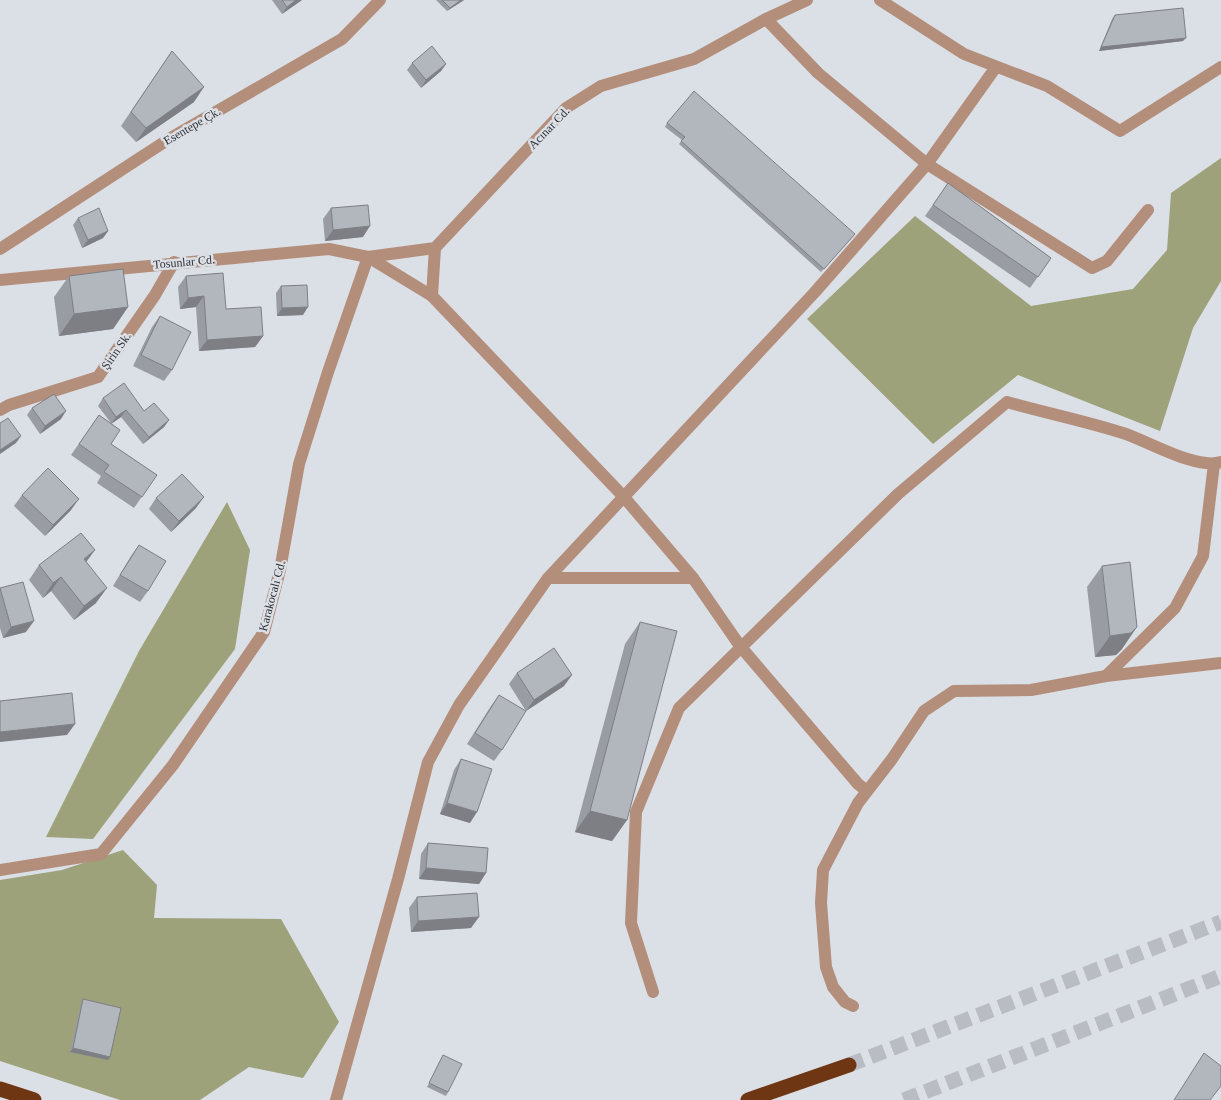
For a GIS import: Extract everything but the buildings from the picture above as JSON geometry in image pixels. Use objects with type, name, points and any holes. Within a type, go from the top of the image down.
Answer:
[{"type":"highway","points":[[748,1100],[849,1065]]},
{"type":"highway","points":[[0,1089],[34,1100]]},
{"type":"street","name":"Esentepe Çk.","points":[[0,249],[169,139],[342,40],[380,0]]},
{"type":"street","name":"Acınar Cd.","points":[[435,248],[566,108],[601,86],[694,60],[766,19],[807,0]]},
{"type":"street","points":[[880,0],[964,54],[1046,86],[1120,130],[1221,67]]},
{"type":"street","points":[[766,19],[818,73],[927,164],[1092,268],[1107,261],[1148,210]]},
{"type":"street","points":[[336,1100],[398,879],[428,762],[459,705],[548,578],[815,292],[927,164],[996,67]]},
{"type":"street","points":[[368,257],[435,248],[432,296]]},
{"type":"street","name":"Tosunlar Cd.","points":[[0,280],[174,262],[328,249],[368,257]]},
{"type":"street","points":[[368,257],[432,296],[623,496],[693,578],[740,646],[858,784],[867,791]]},
{"type":"street","name":"Karakocalı Cd.","points":[[0,870],[101,854],[173,765],[264,632],[280,570],[299,464],[328,372],[368,257]]},
{"type":"street","name":"Şirin Sk.","points":[[0,410],[9,405],[98,377],[155,295],[174,262]]},
{"type":"street","points":[[653,992],[631,923],[636,812],[679,708],[740,646],[816,576],[898,494],[1007,402],[1123,433],[1196,461],[1217,463],[1203,556],[1175,608],[1106,676]]},
{"type":"street","points":[[548,578],[693,578]]},
{"type":"street","points":[[853,1006],[845,1002],[833,987],[826,967],[821,903],[823,870],[858,803],[924,711],[954,691],[1031,690],[1106,676],[1221,663]]},
{"type":"green space","points":[[1221,158],[1221,281],[1193,328],[1160,431],[1018,375],[933,444],[807,319],[915,216],[1031,306],[1133,289],[1167,250],[1171,193]]},
{"type":"green space","points":[[227,502],[250,550],[235,649],[93,839],[46,837],[139,651]]},
{"type":"green space","points":[[123,850],[157,885],[154,918],[281,919],[339,1022],[303,1078],[249,1067],[200,1100],[120,1100],[0,1061],[0,880],[62,870]]},
{"type":"tunnel","points":[[849,1065],[1221,922]]},
{"type":"tunnel","points":[[904,1100],[1221,976]]}]
